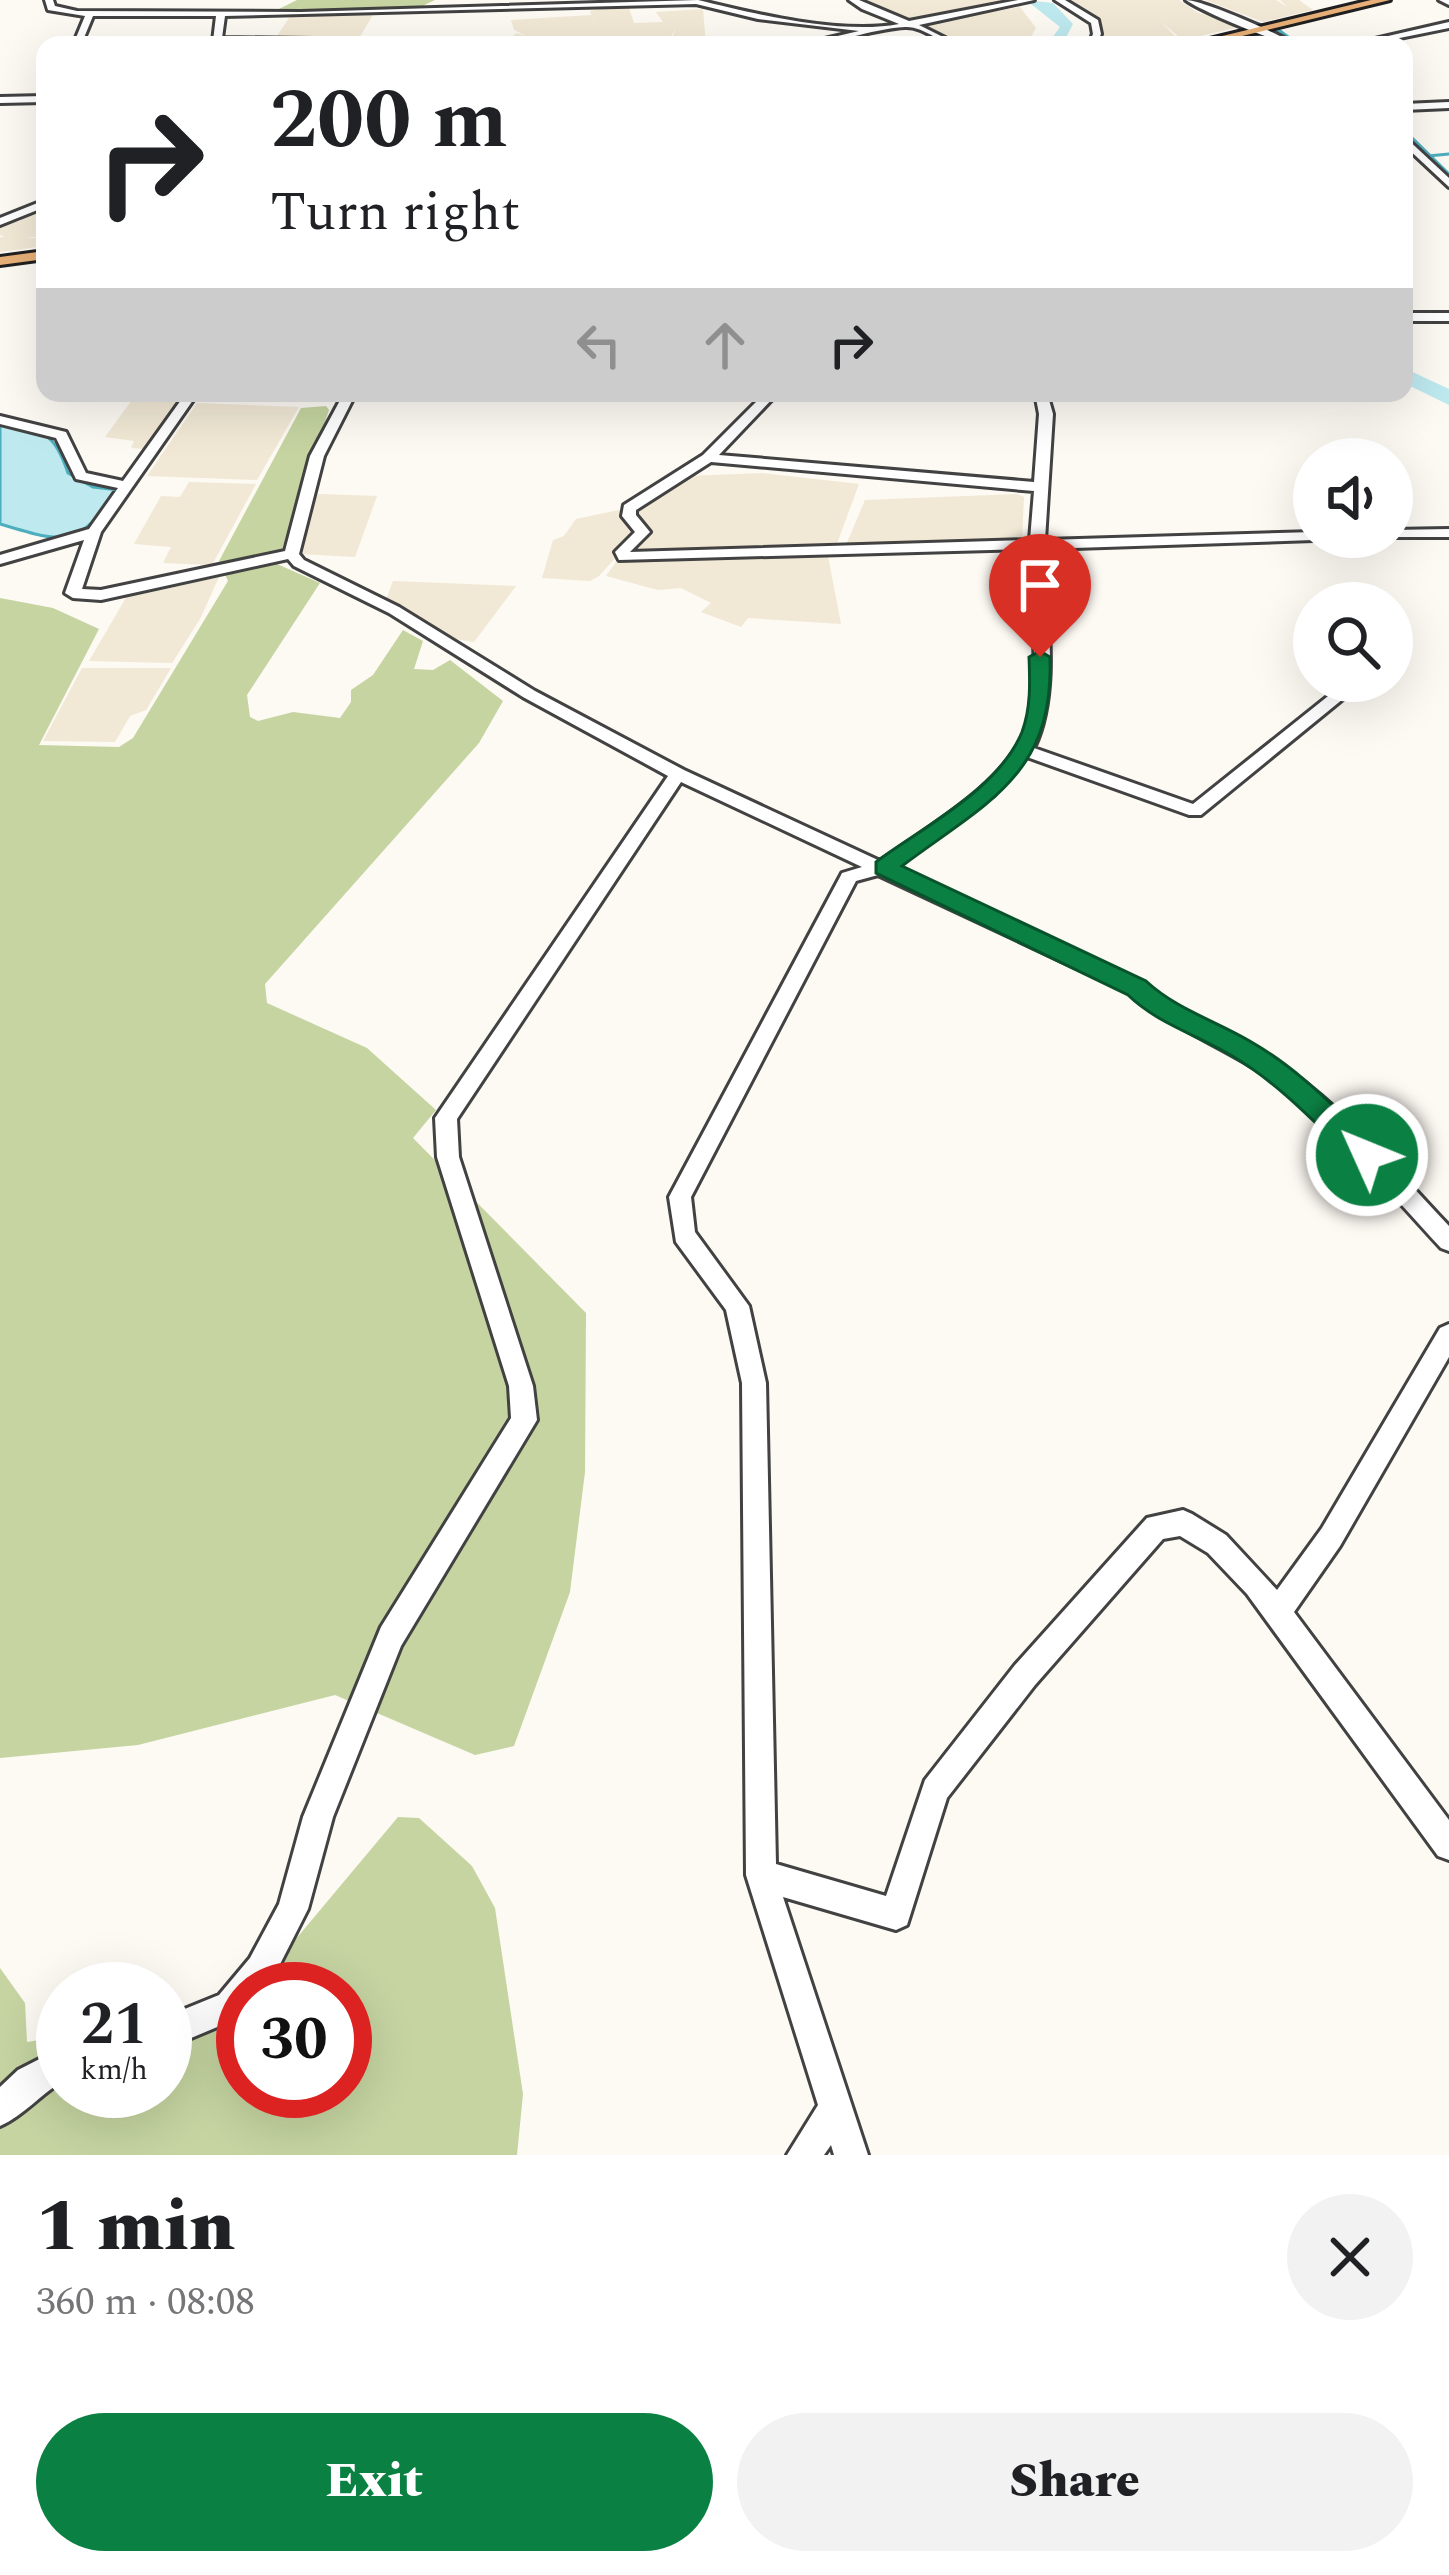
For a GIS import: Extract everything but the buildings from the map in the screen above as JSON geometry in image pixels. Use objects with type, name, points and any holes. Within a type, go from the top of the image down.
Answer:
[{"type":"main road","points":[[1231,36],[1385,0]]},
{"type":"main road","points":[[0,261],[36,256]]},
{"type":"street","points":[[49,0],[55,10],[90,14],[695,2],[758,17],[869,30]]},
{"type":"street","points":[[243,12],[259,0]]},
{"type":"street","points":[[394,36],[419,10],[441,0]]},
{"type":"street","points":[[853,0],[868,12],[936,36]]},
{"type":"street","points":[[1058,0],[1095,22],[1096,36]]},
{"type":"street","points":[[1190,0],[1202,10],[1266,28],[1278,36]]},
{"type":"street","points":[[843,36],[1025,1]]},
{"type":"street","points":[[212,36],[221,12]]},
{"type":"street","points":[[81,36],[90,14]]},
{"type":"street","points":[[1396,36],[1449,25]]},
{"type":"street","points":[[0,100],[36,99]]},
{"type":"street","points":[[1413,107],[1449,105]]},
{"type":"street","points":[[1413,148],[1449,166]]},
{"type":"street","points":[[1432,159],[1449,184]]},
{"type":"street","points":[[0,222],[36,207]]},
{"type":"street","points":[[1413,317],[1449,317]]},
{"type":"street","points":[[187,402],[94,532],[73,592],[81,596],[292,554]]},
{"type":"street","points":[[292,554],[317,456],[345,402]]},
{"type":"street","points":[[763,402],[708,458],[629,508],[629,516],[643,532],[622,552],[624,557],[1293,537]]},
{"type":"street","points":[[851,2155],[761,1875],[754,1383],[737,1306],[684,1235],[680,1197],[849,877],[884,867],[988,790],[1024,750],[1035,727],[1041,694],[1037,546],[1043,402]]},
{"type":"street","points":[[0,420],[61,435],[81,476],[127,486]]},
{"type":"street","points":[[708,458],[1041,487]]},
{"type":"street","points":[[0,560],[94,532]]},
{"type":"street","points":[[1413,534],[1449,533]]},
{"type":"street","points":[[292,554],[299,563],[394,610],[529,694],[678,774],[1137,988],[1156,1006],[1243,1049],[1339,1126],[1449,1241]]},
{"type":"street","points":[[1024,750],[1195,811],[1331,702]]},
{"type":"street","points":[[265,1962],[293,1909],[318,1817],[391,1637],[524,1420],[521,1386],[448,1157],[446,1118],[678,774]]},
{"type":"street","points":[[1276,1614],[1331,1537],[1449,1335]]},
{"type":"street","points":[[761,1875],[896,1914],[935,1790],[1025,1675],[1156,1527],[1183,1523],[1217,1544],[1257,1585],[1449,1845]]},
{"type":"street","points":[[0,2109],[36,2079]]},
{"type":"street","points":[[804,2155],[835,2108]]},
{"type":"shaded area","points":[[860,0],[1005,0],[908,21]]},
{"type":"shaded area","points":[[1070,0],[1179,0],[1198,13],[1247,25],[1178,36],[1160,21],[1175,36],[1103,36],[1100,21]]},
{"type":"shaded area","points":[[1205,0],[1276,0],[1289,8],[1280,0],[1299,0],[1313,10],[1263,22]]},
{"type":"shaded area","points":[[628,5],[634,23],[663,22],[656,12],[703,9],[705,36],[673,36],[676,28],[671,36],[527,36],[514,30],[511,20],[591,15],[595,26],[590,11]]},
{"type":"shaded area","points":[[1020,7],[1036,28],[1031,36],[944,36],[920,25]]},
{"type":"shaded area","points":[[374,13],[360,36],[277,36],[291,15]]},
{"type":"shaded area","points":[[36,210],[36,237],[25,237],[36,238],[36,247],[0,252],[0,237],[5,237],[0,235],[0,225],[21,221],[20,216]]},
{"type":"shaded area","points":[[130,402],[183,402],[147,449],[131,448],[134,441],[105,437]]},
{"type":"shaded area","points":[[197,403],[299,407],[257,480],[147,476]]},
{"type":"shaded area","points":[[762,473],[859,484],[835,549],[631,552],[648,528],[632,511],[689,476]]},
{"type":"shaded area","points":[[189,482],[256,484],[212,565],[163,563],[171,547],[134,544],[161,496],[180,497]]},
{"type":"shaded area","points":[[313,496],[377,496],[355,557],[299,554]]},
{"type":"shaded area","points":[[1024,497],[1022,540],[1017,543],[846,545],[865,500]]},
{"type":"shaded area","points":[[619,510],[637,534],[599,576],[590,581],[542,578],[553,540],[564,536],[576,519]]},
{"type":"shaded area","points":[[828,556],[841,624],[748,618],[741,627],[701,612],[711,603],[681,588],[658,590],[606,576],[616,562]]},
{"type":"shaded area","points":[[219,577],[172,663],[89,661],[127,596]]},
{"type":"shaded area","points":[[393,581],[516,586],[474,642],[455,639],[386,600]]},
{"type":"shaded area","points":[[82,668],[171,668],[146,710],[130,716],[115,742],[43,741]]},
{"type":"green space","points":[[297,0],[435,0],[416,9],[273,12]]},
{"type":"green space","points":[[326,406],[329,410],[277,564],[320,583],[247,695],[250,717],[258,721],[293,712],[340,718],[351,702],[351,690],[373,675],[403,630],[423,641],[414,669],[433,670],[450,660],[503,701],[479,743],[265,984],[267,1003],[367,1048],[436,1110],[413,1138],[586,1313],[585,1472],[570,1592],[514,1746],[475,1755],[335,1695],[138,1745],[0,1758],[0,598],[53,608],[99,629],[39,745],[119,747],[133,738],[228,581],[219,561],[301,408]]},
{"type":"green space","points":[[398,1817],[419,1818],[472,1866],[495,1908],[523,2094],[517,2155],[0,2155],[0,1968],[25,2003],[27,2042],[36,2040],[36,2118],[192,2118],[192,2016],[216,2012],[216,2118],[372,2118],[372,1962],[277,1962]]},
{"type":"water","points":[[0,424],[44,435],[57,448],[68,473],[93,487],[119,490],[92,523],[68,536],[41,535],[0,524]]},
{"type":"waterway","points":[[1033,0],[1048,6],[1068,27],[1061,36]]},
{"type":"waterway","points":[[1232,15],[1287,36]]},
{"type":"waterway","points":[[1413,139],[1430,156]]},
{"type":"waterway","points":[[1430,156],[1449,154]]},
{"type":"waterway","points":[[1430,156],[1449,174]]},
{"type":"waterway","points":[[1413,379],[1449,398]]},
{"type":"route","points":[[1040,657],[1041,694],[1035,727],[1024,750],[988,790],[884,867],[1137,988],[1156,1006],[1243,1049],[1286,1079],[1367,1155]]}]
